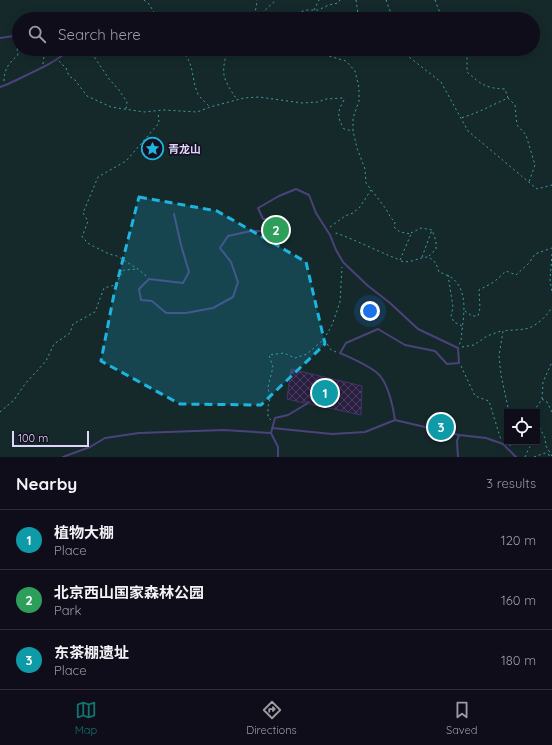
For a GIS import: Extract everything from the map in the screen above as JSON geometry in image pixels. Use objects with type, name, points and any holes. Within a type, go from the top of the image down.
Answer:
[{"type":"lane","points":[[0,38],[12,36]]},
{"type":"lane","points":[[0,87],[60,56]]},
{"type":"lane","points":[[174,214],[189,272],[183,283],[149,280],[140,289],[141,300],[152,301],[166,312],[186,312],[213,308],[233,297],[238,282],[231,262],[220,248],[228,236],[251,231],[263,231],[279,228],[278,219],[263,219],[258,208],[279,196],[296,189],[309,196],[316,213],[330,235],[343,262],[418,329],[458,348],[459,363],[447,364],[435,351],[405,345],[378,329],[346,344],[340,353],[361,362],[381,377],[393,404],[395,420]]},
{"type":"lane","points":[[278,457],[278,448],[271,433],[275,418],[288,415],[308,403]]},
{"type":"lane","points":[[272,428],[332,434],[365,432],[395,420],[459,435],[486,438],[503,444],[516,457]]},
{"type":"lane","points":[[63,457],[90,447],[104,438],[139,433],[224,430],[271,433]]},
{"type":"lane","points":[[458,457],[457,441],[459,435]]},
{"type":"path","points":[[144,0],[149,4],[154,12]]},
{"type":"path","points":[[254,12],[257,0]]},
{"type":"path","points":[[263,12],[276,0]]},
{"type":"path","points":[[314,10],[319,0]]},
{"type":"path","points":[[301,12],[306,10],[318,10],[338,3],[340,0]]},
{"type":"path","points":[[356,0],[358,12]]},
{"type":"path","points":[[386,0],[390,12]]},
{"type":"path","points":[[435,0],[439,12]]},
{"type":"path","points":[[4,86],[4,72],[10,62],[17,56]]},
{"type":"path","points":[[43,66],[44,56]]},
{"type":"path","points":[[94,56],[127,102],[126,110]]},
{"type":"path","points":[[184,56],[190,62],[193,80],[199,96],[210,107]]},
{"type":"path","points":[[226,56],[224,62],[224,79],[237,100]]},
{"type":"path","points":[[328,56],[346,61],[355,71],[359,88],[359,101],[353,118],[353,131],[357,148],[365,169],[366,183],[395,222],[394,227],[400,232],[411,234]]},
{"type":"path","points":[[408,56],[441,82],[468,131],[537,190],[552,185]]},
{"type":"path","points":[[467,56],[467,72],[480,83],[490,88],[505,89],[508,98],[515,105],[517,125],[526,135],[534,160],[535,166],[529,182]]},
{"type":"path","points":[[57,58],[66,68],[69,76],[75,80],[87,96],[111,107],[144,112],[197,112],[244,98],[259,97],[302,103],[343,98],[344,100],[340,106],[338,115],[344,129],[353,131]]},
{"type":"path","points":[[461,118],[474,114],[488,106],[508,98]]},
{"type":"path","points":[[149,280],[138,269],[117,256],[109,254],[89,244],[82,237],[88,221],[83,213],[98,177],[126,161],[159,123],[158,111]]},
{"type":"path","points":[[327,230],[360,207],[371,189]]},
{"type":"path","points":[[400,260],[411,234],[421,228],[432,230]]},
{"type":"path","points":[[429,257],[428,256],[436,249],[436,241],[432,230]]},
{"type":"path","points":[[422,257],[432,230]]},
{"type":"path","points":[[330,235],[336,233],[353,239],[379,252],[407,263],[422,257],[429,257],[436,263],[439,272],[448,275],[457,282],[462,293],[464,310],[461,341],[458,348]]},
{"type":"path","points":[[464,310],[472,316],[478,316],[480,308],[479,290],[494,282],[506,271],[516,275],[529,263],[535,254],[552,248]]},
{"type":"path","points":[[552,254],[550,280],[552,292]]},
{"type":"path","points":[[274,422],[268,417],[270,398],[268,387],[273,367],[269,355],[284,353],[295,358],[308,354],[324,339],[332,325],[340,302],[343,262]]},
{"type":"path","points":[[0,412],[14,400],[25,384],[46,361],[54,344],[70,333],[73,324],[95,312],[104,288],[115,284],[124,270],[138,269]]},
{"type":"path","points":[[448,275],[453,308],[451,316],[454,322],[462,326]]},
{"type":"path","points":[[458,348],[474,345],[487,336],[502,331],[533,327],[549,314],[552,307]]},
{"type":"path","points":[[502,331],[500,356],[501,375],[508,409]]},
{"type":"path","points":[[324,339],[330,349],[340,353]]},
{"type":"path","points":[[536,409],[542,399],[543,382],[552,362]]},
{"type":"path","points":[[459,363],[475,396],[488,401],[503,444]]},
{"type":"path","points":[[542,399],[547,402],[552,412]]},
{"type":"path","points":[[540,429],[545,438],[546,446],[552,456]]},
{"type":"path","points":[[524,457],[528,453],[532,445]]},
{"type":"path","points":[[534,457],[545,453],[552,456]]},
{"type":"highlighted area","points":[[139,197],[217,211],[306,262],[325,344],[261,405],[180,404],[101,361],[114,294]]},
{"type":"green space","points":[[0,0],[552,0],[552,457],[0,457]]},
{"type":"building","points":[[291,369],[362,386],[361,415],[310,404],[308,401],[304,403],[287,399]]},
{"type":"place","name":"青龙山","points":[[153,149]]},
{"type":"place","name":"北京西山国家森林公园","points":[[276,230]]},
{"type":"place","name":"植物大棚","points":[[325,393]]},
{"type":"place","name":"东茶棚遗址","points":[[441,427]]}]
